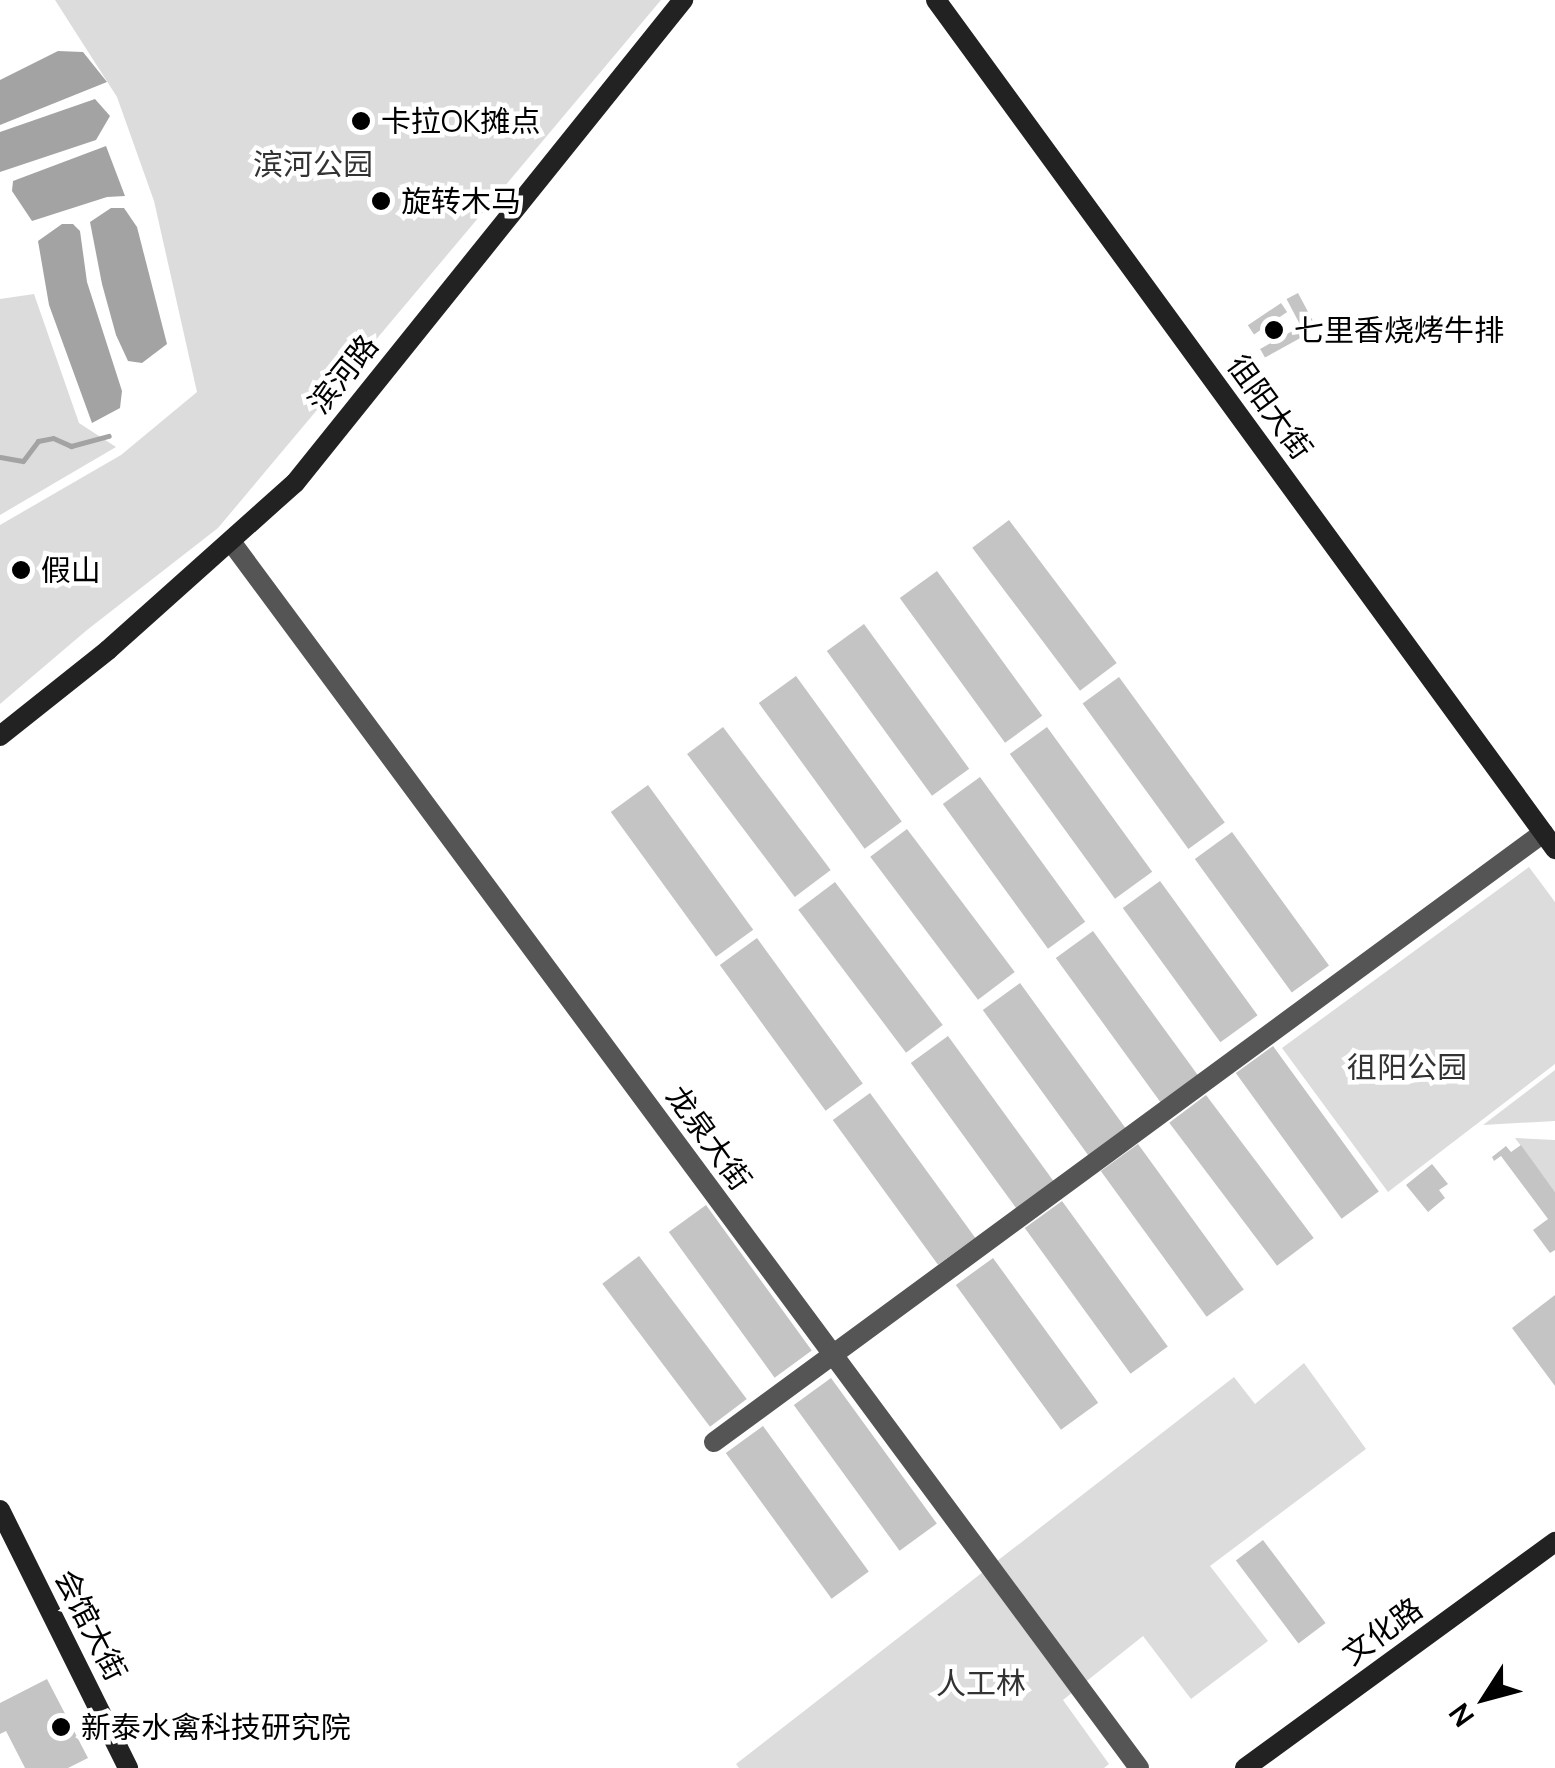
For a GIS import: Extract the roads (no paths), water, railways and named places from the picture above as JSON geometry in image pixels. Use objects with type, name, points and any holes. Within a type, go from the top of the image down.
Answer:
[{"type":"street","name":"滨河路","points":[[0,736],[232,543],[295,483],[683,0]]},
{"type":"street","name":"徂阳大街","points":[[936,0],[1549,841]]},
{"type":"street","name":"龙泉大街","points":[[232,543],[1138,1768]]},
{"type":"street","points":[[714,1442],[1549,841]]},
{"type":"street","name":"会馆大街","points":[[0,1510],[128,1768]]},
{"type":"street","name":"文化路","points":[[1245,1768],[1555,1542]]},
{"type":"waterway","points":[[0,457],[23,461],[38,441],[53,438],[71,446],[109,436]]},
{"type":"place","name":"卡拉OK摊点","points":[[361,121]]},
{"type":"place","name":"旋转木马","points":[[381,201]]},
{"type":"place","name":"七里香烧烤牛排","points":[[1274,330]]},
{"type":"place","name":"假山","points":[[21,570]]},
{"type":"place","name":"新泰水禽科技研究院","points":[[61,1727]]},
{"type":"park label","name":"滨河公园","points":[[313,164]]},
{"type":"park label","name":"徂阳公园","points":[[1407,1067]]},
{"type":"park label","name":"人工林","points":[[981,1683]]}]
